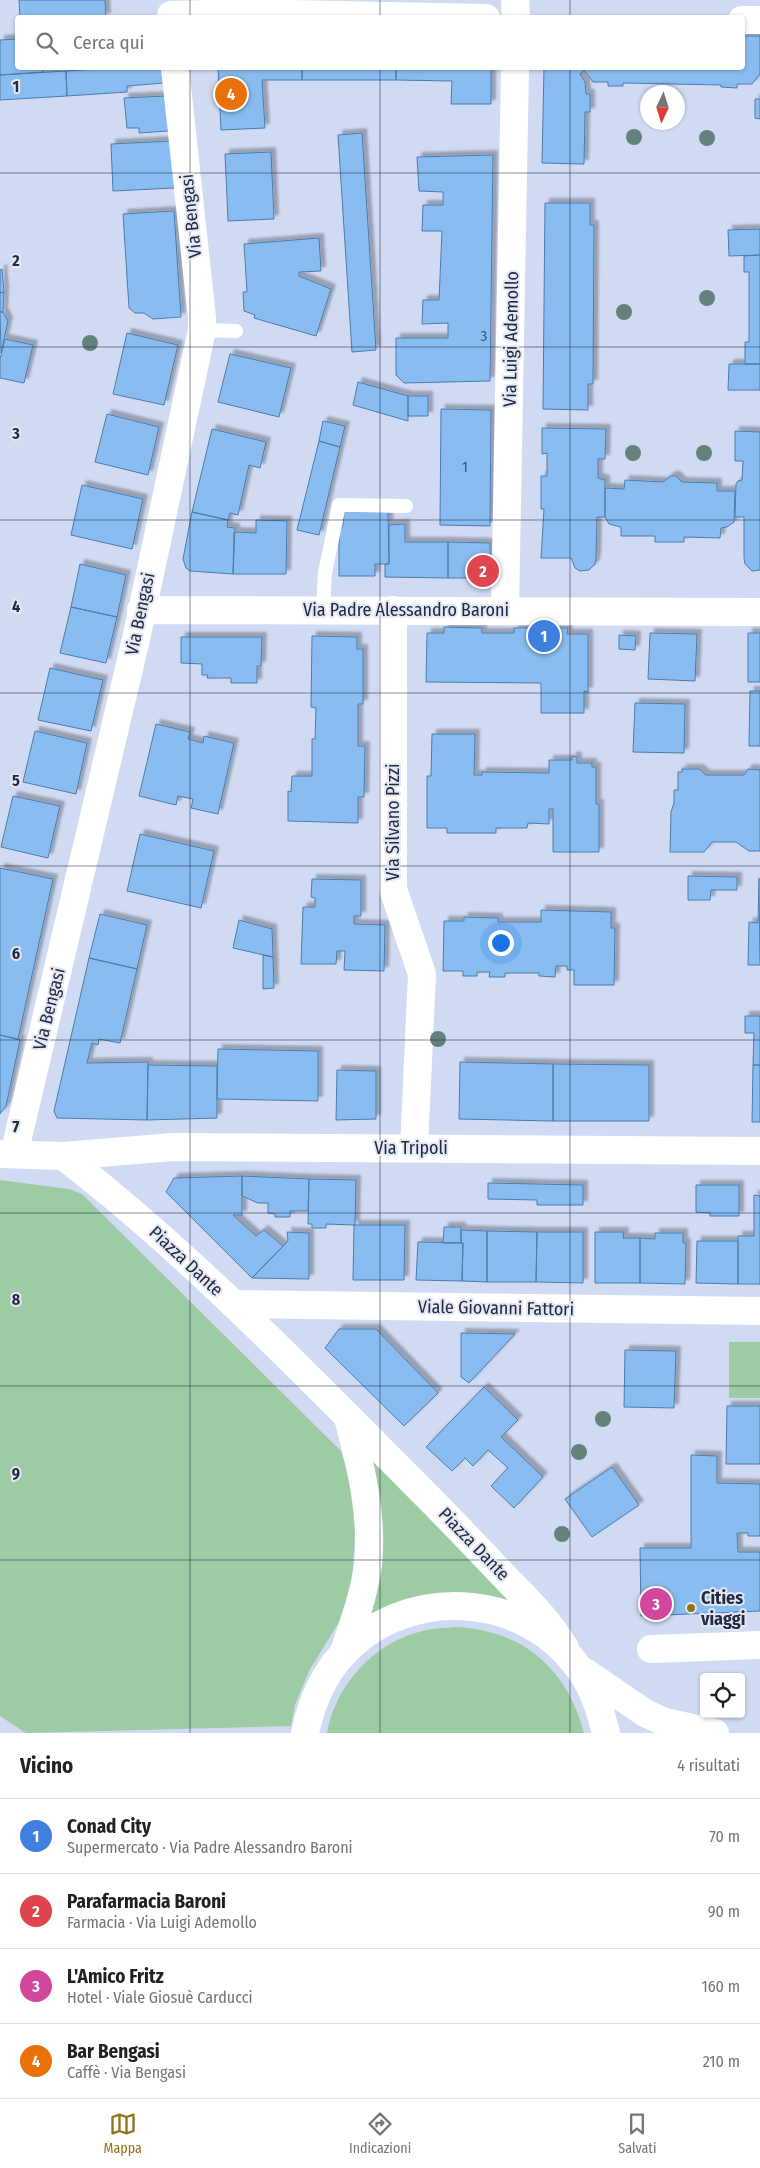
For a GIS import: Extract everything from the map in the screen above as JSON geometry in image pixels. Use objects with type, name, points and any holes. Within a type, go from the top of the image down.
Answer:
[{"type":"street","points":[[515,0],[516,15]]},
{"type":"street","points":[[171,11],[340,15]]},
{"type":"street","points":[[745,20],[760,20]]},
{"type":"street","name":"Via Bengasi","points":[[7,1154],[136,639],[202,330],[176,70]]},
{"type":"street","name":"Via Luigi Ademollo","points":[[505,611],[515,70]]},
{"type":"street","name":"Via Padre Alessandro Baroni","points":[[141,610],[760,612]]},
{"type":"street","name":"Via Silvano Pizzi","points":[[393,610],[393,889],[422,974],[414,1148]]},
{"type":"street","name":"Via Tripoli","points":[[63,1156],[173,1147],[760,1151]]},
{"type":"street","points":[[7,1154],[63,1156]]},
{"type":"street","name":"Piazza Dante","points":[[63,1156],[111,1193],[233,1304],[440,1509],[548,1622],[591,1688],[600,1710],[606,1733]]},
{"type":"street","name":"Viale Giovanni Fattori","points":[[233,1304],[760,1311]]},
{"type":"street","points":[[343,1654],[368,1566],[369,1540],[364,1478],[348,1417]]},
{"type":"street","points":[[305,1733],[315,1698],[324,1681],[343,1654],[364,1635],[383,1623],[404,1614],[426,1608],[449,1606],[479,1608],[516,1617],[548,1637],[575,1662],[645,1713],[665,1722],[715,1733]]},
{"type":"street","points":[[651,1649],[760,1645]]},
{"type":"lane","points":[[202,330],[236,331]]},
{"type":"lane","points":[[323,610],[325,573],[339,505],[406,506]]},
{"type":"green space","points":[[0,1180],[69,1189],[82,1194],[341,1451],[354,1492],[355,1534],[352,1582],[339,1622],[309,1671],[295,1705],[291,1726],[26,1733],[0,1716]]},
{"type":"green space","points":[[729,1342],[760,1342],[760,1398],[729,1398]]},
{"type":"green space","points":[[372,1455],[508,1594],[504,1602],[369,1619]]},
{"type":"green space","points":[[457,1627],[481,1630],[503,1636],[522,1645],[539,1658],[554,1672],[566,1690],[576,1710],[584,1733],[327,1733],[331,1716],[347,1684],[371,1657],[386,1646],[419,1632]]},
{"type":"building","points":[[19,0],[105,0],[106,15],[20,15]]},
{"type":"building","points":[[745,36],[760,36],[760,74],[752,84],[737,84],[737,88],[721,87],[721,85],[623,83],[623,86],[608,86],[608,82],[593,82],[584,70],[745,70]]},
{"type":"building","points":[[15,39],[15,70],[42,70],[43,72],[0,75],[0,40]]},
{"type":"building","points":[[163,70],[164,83],[127,86],[127,92],[67,96],[66,71]]},
{"type":"building","points":[[218,70],[302,70],[302,80],[262,80],[265,128],[221,130]]},
{"type":"building","points":[[302,70],[396,70],[396,80],[302,80]]},
{"type":"building","points":[[396,70],[491,70],[491,104],[451,104],[452,81],[396,80]]},
{"type":"building","points":[[544,70],[584,70],[580,74],[585,82],[586,94],[590,94],[590,112],[585,112],[584,164],[542,163]]},
{"type":"building","points":[[66,71],[67,96],[0,100],[0,75]]},
{"type":"building","points":[[166,96],[168,131],[139,133],[139,128],[127,128],[124,98]]},
{"type":"building","points":[[755,99],[760,99],[760,119],[755,118]]},
{"type":"building","points":[[362,133],[376,350],[352,352],[338,135]]},
{"type":"building","points":[[171,141],[174,188],[113,191],[111,144]]},
{"type":"building","points":[[271,152],[274,219],[228,221],[225,154]]},
{"type":"building","points":[[493,155],[490,381],[404,383],[396,375],[396,338],[448,338],[448,323],[422,324],[423,300],[439,300],[442,231],[422,231],[423,205],[443,205],[443,192],[419,191],[417,157]]},
{"type":"building","points":[[545,203],[590,203],[590,225],[594,225],[593,384],[588,384],[588,410],[543,409]]},
{"type":"building","points":[[174,211],[181,317],[153,319],[144,313],[135,313],[129,308],[123,214]]},
{"type":"building","points":[[760,229],[760,255],[729,256],[728,230]]},
{"type":"building","points":[[319,238],[321,271],[299,272],[299,276],[331,289],[316,336],[254,318],[255,315],[244,311],[243,292],[247,292],[244,244]]},
{"type":"building","points":[[760,255],[760,364],[745,364],[745,342],[749,342],[749,272],[744,272],[744,256]]},
{"type":"building","points":[[2,269],[4,292],[0,293],[0,270]]},
{"type":"building","points":[[4,292],[3,312],[0,312],[0,293]]},
{"type":"building","points":[[0,312],[3,312],[8,321],[1,353]]},
{"type":"building","points":[[127,333],[178,345],[164,405],[113,394]]},
{"type":"building","points":[[5,339],[33,345],[24,383],[0,378],[0,359]]},
{"type":"building","points":[[230,354],[291,368],[279,417],[218,402]]},
{"type":"building","points":[[729,364],[760,364],[760,390],[728,390]]},
{"type":"building","points":[[358,382],[408,396],[408,421],[353,405]]},
{"type":"building","points":[[408,396],[428,396],[428,416],[408,416]]},
{"type":"building","points":[[441,409],[491,410],[490,526],[440,525]]},
{"type":"building","points":[[107,414],[159,427],[148,475],[95,462]]},
{"type":"building","points":[[323,421],[345,426],[340,447],[319,441]]},
{"type":"building","points":[[542,428],[606,429],[605,459],[598,459],[598,478],[605,480],[605,517],[597,517],[595,564],[589,570],[580,571],[575,568],[571,558],[541,558],[544,509],[541,509],[541,476],[547,476],[547,453],[542,454]]},
{"type":"building","points":[[212,429],[266,442],[260,468],[249,465],[238,515],[230,513],[228,520],[192,512]]},
{"type":"building","points":[[735,431],[760,432],[760,570],[752,571],[745,564],[744,517],[735,517],[736,484],[742,480],[743,461],[735,461]]},
{"type":"building","points":[[319,441],[340,447],[319,535],[297,530]]},
{"type":"building","points":[[671,476],[676,476],[682,482],[717,483],[717,491],[735,491],[734,522],[727,527],[721,528],[720,538],[684,537],[684,542],[655,542],[655,536],[621,536],[621,527],[609,524],[605,517],[605,488],[624,489],[625,480],[663,482]]},
{"type":"building","points":[[82,485],[143,499],[132,549],[71,535]]},
{"type":"building","points":[[192,512],[228,520],[227,527],[235,528],[233,574],[190,571],[186,568],[183,559]]},
{"type":"building","points":[[344,512],[388,512],[389,564],[375,564],[375,576],[339,576],[339,530],[343,526]]},
{"type":"building","points":[[256,520],[287,521],[286,574],[233,574],[234,532],[256,533]]},
{"type":"building","points":[[405,524],[405,542],[448,542],[448,578],[385,577],[385,564],[389,564],[389,525]]},
{"type":"building","points":[[448,542],[490,543],[490,578],[448,578]]},
{"type":"building","points":[[80,564],[126,575],[117,617],[71,607]]},
{"type":"building","points":[[71,607],[117,617],[106,663],[60,653]]},
{"type":"building","points":[[444,627],[482,628],[482,633],[514,633],[514,628],[568,628],[567,634],[588,634],[588,692],[584,691],[584,713],[541,713],[541,683],[426,682],[427,633],[444,633]]},
{"type":"building","points":[[650,633],[697,634],[695,681],[648,679]]},
{"type":"building","points":[[748,633],[760,633],[760,682],[748,682]]},
{"type":"building","points":[[619,635],[636,636],[635,650],[619,649]]},
{"type":"building","points":[[312,636],[357,637],[357,649],[363,649],[363,704],[358,704],[358,746],[365,746],[364,797],[358,797],[358,823],[288,821],[288,791],[291,792],[292,776],[312,776],[312,739],[315,739],[316,708],[311,707]]},
{"type":"building","points":[[181,637],[262,637],[261,666],[257,666],[257,683],[231,683],[231,678],[207,678],[208,675],[202,675],[202,664],[181,663]]},
{"type":"building","points":[[50,668],[103,680],[91,731],[38,720]]},
{"type":"building","points":[[750,691],[760,691],[760,746],[749,746]]},
{"type":"building","points":[[635,703],[685,704],[684,753],[633,752]]},
{"type":"building","points":[[156,724],[190,732],[188,739],[203,743],[204,736],[234,743],[218,814],[191,808],[193,799],[178,796],[176,805],[139,796]]},
{"type":"building","points":[[35,731],[87,743],[76,794],[23,782]]},
{"type":"building","points":[[432,734],[475,734],[474,775],[482,775],[482,772],[549,773],[549,760],[572,760],[572,756],[577,757],[577,763],[592,763],[592,767],[596,767],[596,804],[599,804],[599,852],[553,852],[553,809],[549,809],[549,824],[528,823],[527,828],[496,828],[496,833],[447,833],[447,828],[427,828],[427,776],[431,776]]},
{"type":"building","points":[[682,769],[699,769],[706,775],[744,775],[748,769],[760,770],[760,851],[749,851],[736,842],[712,842],[704,852],[670,852],[671,812],[674,803],[674,790],[678,790],[678,772],[682,772]]},
{"type":"building","points":[[13,796],[60,806],[48,858],[1,847]]},
{"type":"building","points":[[140,834],[214,851],[201,908],[127,891]]},
{"type":"building","points":[[0,868],[53,879],[18,1039],[0,1035]]},
{"type":"building","points":[[688,876],[737,877],[737,890],[711,890],[710,900],[688,900]]},
{"type":"building","points":[[759,878],[760,965],[748,965],[749,922],[758,923]]},
{"type":"building","points":[[312,879],[361,880],[361,916],[354,916],[354,924],[385,925],[384,971],[344,970],[345,951],[337,951],[336,964],[301,964],[303,907],[315,907],[315,898],[311,897]]},
{"type":"building","points":[[541,910],[611,912],[611,928],[615,928],[614,985],[574,985],[574,970],[567,970],[567,966],[556,966],[555,977],[539,976],[539,973],[505,973],[505,977],[489,977],[490,972],[477,972],[477,976],[463,976],[463,971],[443,971],[444,921],[464,921],[464,917],[498,918],[498,922],[541,922]]},
{"type":"building","points":[[100,914],[147,925],[137,969],[89,958]]},
{"type":"building","points":[[239,920],[272,929],[273,957],[233,948]]},
{"type":"building","points":[[263,955],[273,957],[274,988],[263,989]]},
{"type":"building","points":[[89,958],[137,969],[120,1043],[99,1039],[98,1045],[92,1043],[87,1063],[148,1062],[147,1120],[57,1118],[54,1111]]},
{"type":"building","points":[[745,1016],[760,1016],[760,1065],[753,1065],[754,1033],[745,1033]]},
{"type":"building","points":[[0,1035],[20,1040],[6,1106],[0,1114]]},
{"type":"building","points":[[218,1049],[318,1051],[318,1101],[217,1099]]},
{"type":"building","points":[[460,1062],[553,1064],[553,1121],[459,1119]]},
{"type":"building","points":[[553,1064],[649,1065],[649,1121],[553,1121]]},
{"type":"building","points":[[148,1065],[217,1066],[217,1118],[147,1120]]},
{"type":"building","points":[[753,1065],[760,1065],[760,1122],[752,1122]]},
{"type":"building","points":[[337,1070],[376,1071],[376,1119],[336,1120]]},
{"type":"building","points":[[242,1176],[242,1215],[233,1215],[256,1236],[264,1230],[283,1246],[252,1278],[166,1192],[174,1178]]},
{"type":"building","points":[[242,1176],[309,1179],[308,1211],[290,1211],[290,1217],[275,1217],[275,1214],[268,1213],[268,1203],[258,1203],[242,1196]]},
{"type":"building","points":[[309,1179],[356,1180],[355,1225],[326,1224],[326,1228],[312,1228],[312,1224],[308,1224]]},
{"type":"building","points":[[488,1183],[583,1185],[583,1205],[537,1205],[537,1200],[488,1199]]},
{"type":"building","points":[[696,1185],[739,1185],[739,1216],[710,1216],[710,1213],[696,1212]]},
{"type":"building","points":[[754,1195],[760,1196],[760,1284],[738,1284],[738,1236],[754,1236]]},
{"type":"building","points":[[354,1225],[405,1225],[404,1280],[353,1280]]},
{"type":"building","points":[[444,1227],[461,1227],[461,1243],[443,1243]]},
{"type":"building","points":[[461,1230],[487,1231],[487,1282],[462,1281],[463,1243],[461,1243]]},
{"type":"building","points":[[487,1231],[537,1232],[536,1282],[487,1282]]},
{"type":"building","points":[[287,1232],[309,1233],[309,1279],[252,1278],[288,1241]]},
{"type":"building","points":[[537,1232],[583,1232],[583,1283],[536,1282]]},
{"type":"building","points":[[595,1232],[624,1232],[623,1238],[640,1238],[640,1283],[595,1283]]},
{"type":"building","points":[[655,1233],[683,1233],[683,1243],[686,1243],[685,1284],[640,1283],[640,1238],[655,1239]]},
{"type":"building","points":[[697,1241],[738,1241],[738,1284],[696,1283]]},
{"type":"building","points":[[418,1242],[463,1243],[462,1281],[416,1280]]},
{"type":"building","points":[[339,1329],[376,1329],[438,1393],[404,1426],[325,1348]]},
{"type":"building","points":[[461,1333],[515,1334],[469,1383],[461,1377]]},
{"type":"building","points":[[625,1350],[676,1351],[674,1408],[624,1407]]},
{"type":"building","points":[[484,1387],[518,1420],[501,1437],[543,1477],[514,1508],[491,1486],[508,1468],[488,1450],[473,1466],[465,1458],[452,1471],[426,1447]]},
{"type":"building","points":[[727,1406],[760,1406],[760,1464],[726,1464]]},
{"type":"building","points":[[691,1455],[717,1456],[717,1483],[760,1484],[760,1536],[748,1536],[748,1533],[737,1533],[738,1552],[760,1552],[760,1611],[641,1616],[640,1548],[691,1548]]},
{"type":"building","points":[[612,1467],[639,1505],[592,1537],[565,1499]]},
{"type":"place","name":"Bar Bengasi","points":[[231,94]]},
{"type":"place","name":"Parafarmacia Baroni","points":[[483,571]]},
{"type":"place","name":"Conad City","points":[[544,636]]},
{"type":"place","name":"L'Amico Fritz","points":[[656,1604]]},
{"type":"place","name":"Cities viaggi","points":[[691,1608]]}]
